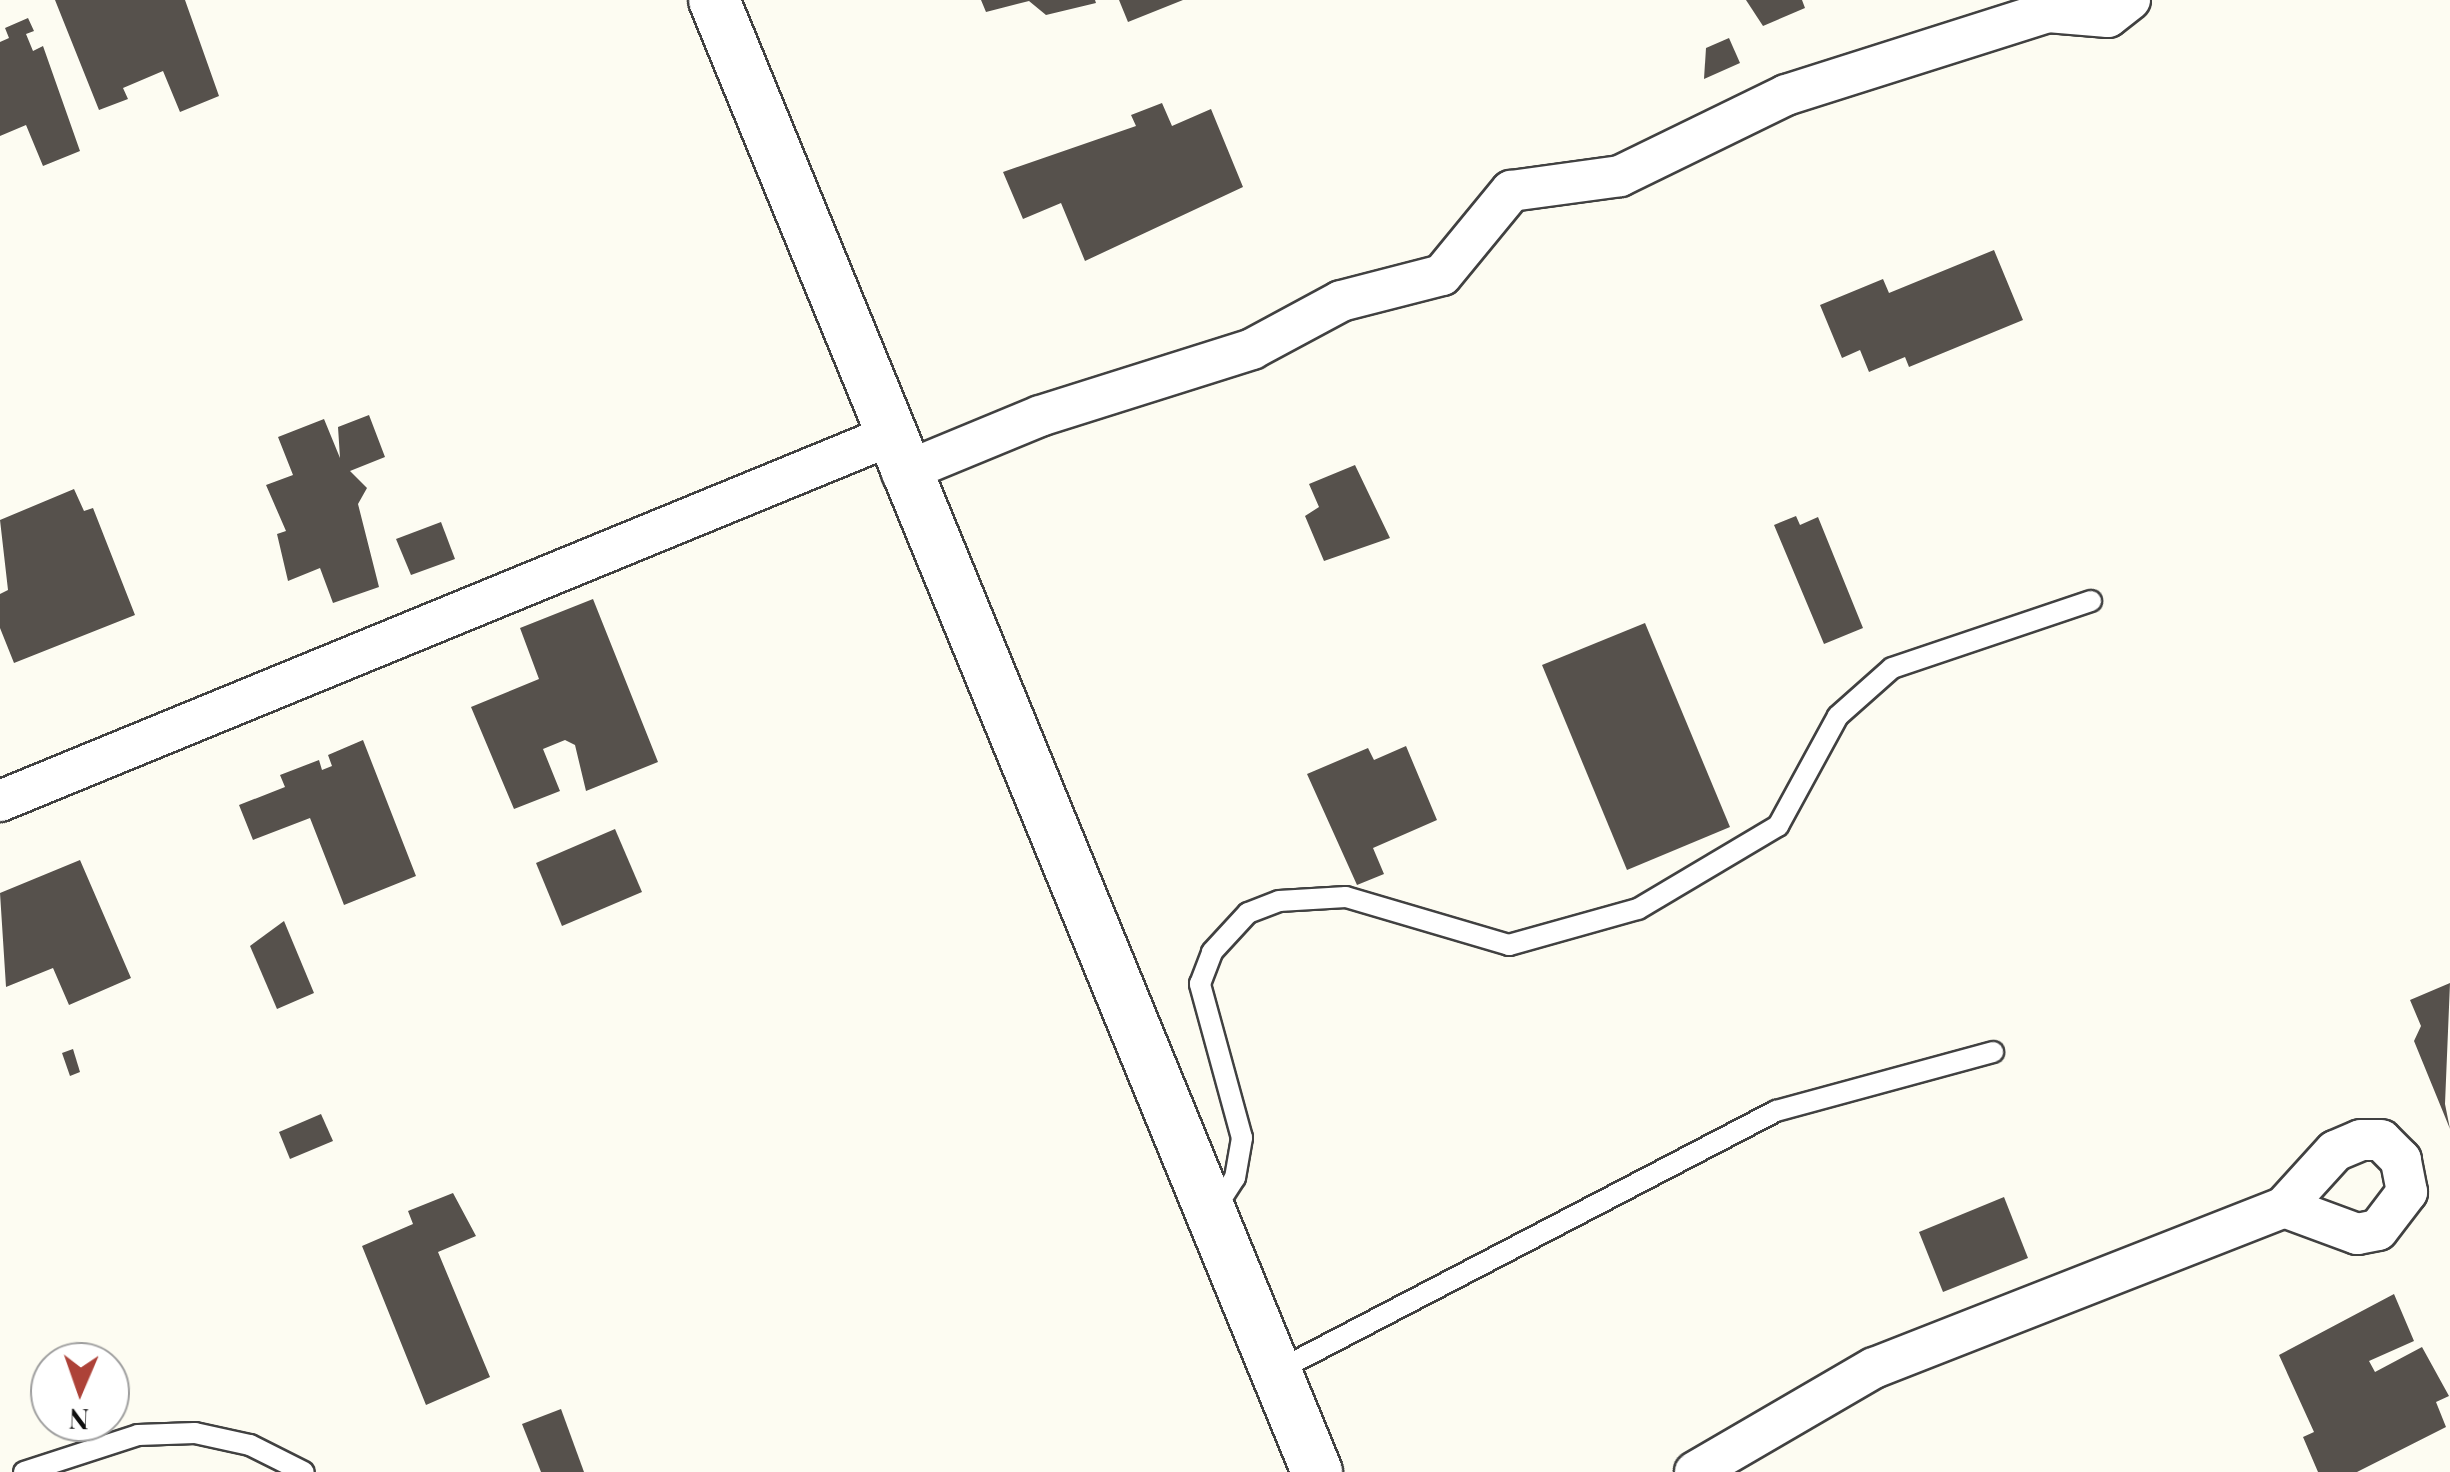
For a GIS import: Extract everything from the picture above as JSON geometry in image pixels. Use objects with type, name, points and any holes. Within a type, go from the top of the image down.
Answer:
[{"type":"street","points":[[714,0],[895,455],[1213,1211],[1317,1472]]},
{"type":"street","points":[[0,801],[895,455],[1040,416],[1252,349],[1341,301],[1442,275],[1511,191],[1620,176],[1786,95],[2052,6],[2108,17],[2130,0]]},
{"type":"street","points":[[1696,1472],[1874,1368],[2284,1207]]},
{"type":"lane","points":[[1213,1211],[1234,1178],[1242,1138],[1200,984],[1212,952],[1248,913],[1280,901],[1346,897],[1509,945],[1638,909],[1778,826],[1820,740],[1892,668],[2091,601]]},
{"type":"lane","points":[[1277,1371],[1776,1111],[1993,1052]]},
{"type":"lane","points":[[24,1472],[138,1435],[196,1433],[304,1472]]},
{"type":"building","points":[[55,0],[185,0],[219,96],[180,112],[163,71],[123,88],[128,99],[99,110]]},
{"type":"building","points":[[981,0],[1095,0],[1096,3],[1046,15],[1029,1],[986,12]]},
{"type":"building","points":[[1119,0],[1183,0],[1128,22]]},
{"type":"building","points":[[1746,0],[1802,0],[1805,8],[1763,26]]},
{"type":"building","points":[[28,18],[34,31],[26,34],[33,51],[43,46],[80,151],[43,166],[26,125],[0,136],[0,42],[9,38],[5,28]]},
{"type":"building","points":[[1729,38],[1740,63],[1704,79],[1706,48]]},
{"type":"building","points":[[1162,103],[1172,126],[1211,109],[1243,187],[1085,261],[1061,203],[1023,219],[1003,172],[1136,126],[1131,115]]},
{"type":"building","points":[[1994,250],[2023,320],[1909,367],[1905,357],[1869,372],[1860,350],[1842,358],[1820,305],[1883,279],[1889,293]]},
{"type":"building","points":[[369,415],[385,457],[350,471],[367,488],[358,504],[379,587],[333,603],[320,568],[288,581],[277,534],[286,531],[266,485],[293,475],[278,437],[324,419],[340,458],[338,427]]},
{"type":"building","points":[[1355,465],[1390,538],[1324,561],[1305,516],[1319,507],[1309,484]]},
{"type":"building","points":[[74,489],[84,511],[93,508],[135,615],[14,663],[0,628],[0,594],[8,590],[0,520]]},
{"type":"building","points":[[1796,516],[1800,525],[1818,517],[1863,628],[1824,644],[1774,525]]},
{"type":"building","points":[[441,522],[455,559],[411,575],[396,539]]},
{"type":"building","points":[[593,599],[658,762],[586,791],[575,745],[565,740],[543,749],[560,791],[514,809],[471,707],[539,679],[520,628]]},
{"type":"building","points":[[1645,623],[1730,827],[1627,870],[1542,665]]},
{"type":"building","points":[[363,740],[416,876],[344,905],[310,818],[253,840],[239,805],[285,787],[280,775],[319,760],[322,770],[332,766],[328,755]]},
{"type":"building","points":[[1406,746],[1437,820],[1373,848],[1384,874],[1357,885],[1307,774],[1368,748],[1374,760]]},
{"type":"building","points":[[615,829],[642,892],[562,926],[536,863]]},
{"type":"building","points":[[80,860],[131,978],[69,1005],[53,968],[6,987],[0,893]]},
{"type":"building","points":[[284,921],[314,993],[277,1009],[250,946]]},
{"type":"building","points":[[2450,983],[2445,1104],[2450,1129],[2414,1041],[2421,1026],[2410,1000]]},
{"type":"building","points":[[73,1049],[80,1072],[70,1076],[62,1053]]},
{"type":"building","points":[[321,1114],[333,1141],[290,1159],[279,1132]]},
{"type":"building","points":[[453,1193],[476,1236],[438,1252],[490,1377],[426,1405],[362,1246],[413,1224],[408,1211]]},
{"type":"building","points":[[2004,1197],[2028,1258],[1943,1292],[1919,1232]]},
{"type":"building","points":[[2394,1294],[2414,1341],[2369,1361],[2375,1372],[2422,1347],[2449,1396],[2436,1402],[2446,1427],[2357,1472],[2318,1472],[2303,1437],[2314,1432],[2279,1355]]},
{"type":"building","points":[[561,1409],[584,1472],[541,1472],[522,1424]]}]
